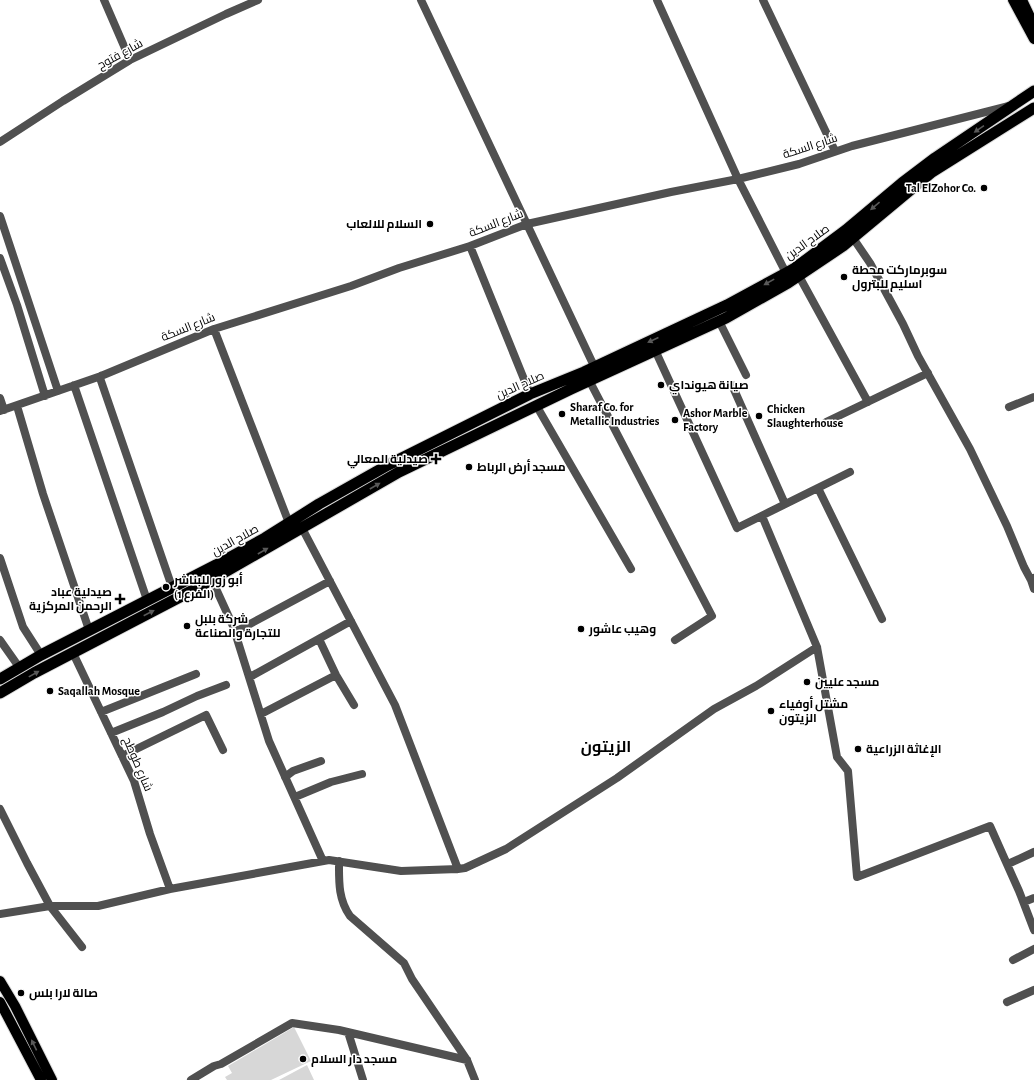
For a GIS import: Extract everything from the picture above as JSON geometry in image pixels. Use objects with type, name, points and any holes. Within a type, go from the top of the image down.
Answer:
[{"type":"highway","name":"صلاح الدين","points":[[0,679],[41,655],[172,588],[265,538],[388,465],[530,394],[727,305],[795,268],[846,230],[902,183],[935,158],[1034,90]]},
{"type":"highway","name":"صلاح الدين","points":[[0,693],[34,673],[212,580],[399,472],[536,405],[719,320],[799,276],[843,246],[932,172],[1034,108]]},
{"type":"main road","points":[[1014,0],[1034,40]]},
{"type":"main road","points":[[1022,0],[1034,25]]},
{"type":"main road","points":[[0,980],[15,1006],[52,1080]]},
{"type":"main road","points":[[0,1002],[41,1080]]},
{"type":"street","points":[[104,0],[130,60]]},
{"type":"street","name":"شارع فتوح","points":[[0,142],[130,60],[258,0]]},
{"type":"street","points":[[421,0],[594,366]]},
{"type":"street","points":[[657,0],[738,179],[786,273]]},
{"type":"street","points":[[763,0],[835,151]]},
{"type":"street","name":"شارع السكة","points":[[2,411],[101,376],[214,329],[351,286],[399,268],[470,246],[527,224],[738,179],[799,164],[835,151],[882,138],[1014,105]]},
{"type":"street","points":[[0,216],[58,391]]},
{"type":"street","points":[[853,238],[870,263],[970,449],[1007,526],[1024,567],[1032,579],[1034,589]]},
{"type":"street","points":[[470,246],[530,394]]},
{"type":"street","points":[[0,258],[17,305],[45,396]]},
{"type":"street","points":[[799,276],[868,402]]},
{"type":"street","points":[[719,320],[746,375]]},
{"type":"street","points":[[214,329],[289,523]]},
{"type":"street","points":[[655,350],[737,528],[850,472]]},
{"type":"street","points":[[826,422],[928,373]]},
{"type":"street","points":[[101,376],[100,378],[172,588]]},
{"type":"street","points":[[589,380],[712,616],[675,640]]},
{"type":"street","points":[[74,385],[147,600]]},
{"type":"street","points":[[732,385],[786,504]]},
{"type":"street","points":[[1009,407],[1034,397]]},
{"type":"street","points":[[0,398],[2,411]]},
{"type":"street","points":[[536,405],[631,569]]},
{"type":"street","points":[[17,406],[43,494],[89,630]]},
{"type":"street","points":[[818,488],[882,619]]},
{"type":"street","points":[[762,516],[817,647],[837,758],[848,771],[857,877],[990,826],[1008,864],[1034,930]]},
{"type":"street","points":[[302,528],[395,705],[458,869]]},
{"type":"street","points":[[0,558],[23,627],[41,655]]},
{"type":"street","points":[[212,580],[235,632],[269,741],[323,861]]},
{"type":"street","points":[[235,632],[330,581]]},
{"type":"street","points":[[250,677],[351,621]]},
{"type":"street","points":[[319,639],[336,675],[354,706]]},
{"type":"street","points":[[0,640],[19,667]]},
{"type":"street","points":[[0,914],[50,906],[98,906],[170,889],[329,860],[401,871],[465,868],[506,849],[617,778],[714,709],[756,686],[817,647]]},
{"type":"street","name":"شارع طوطح","points":[[73,653],[134,781],[150,834],[170,889]]},
{"type":"street","points":[[101,712],[196,674]]},
{"type":"street","points":[[261,714],[336,675]]},
{"type":"street","points":[[111,733],[226,685]]},
{"type":"street","points":[[122,756],[206,715],[223,750]]},
{"type":"street","points":[[285,776],[293,771],[320,761]]},
{"type":"street","points":[[295,797],[331,782],[362,774]]},
{"type":"street","points":[[0,809],[50,906],[82,947]]},
{"type":"street","points":[[1008,864],[1034,852]]},
{"type":"street","points":[[339,862],[339,881],[342,902],[345,909],[350,916],[404,963],[412,979],[467,1060],[475,1080]]},
{"type":"street","points":[[1024,902],[1034,898]]},
{"type":"street","points":[[1013,960],[1034,949]]},
{"type":"street","points":[[1007,1002],[1034,990]]},
{"type":"street","points":[[191,1080],[292,1023],[348,1032],[467,1060]]},
{"type":"street","points":[[348,1032],[363,1080]]},
{"type":"shaded area","points":[[294,1027],[311,1061],[271,1080],[227,1080],[225,1077],[232,1073],[228,1066]]},
{"type":"shaded area","points":[[307,1065],[314,1080],[279,1080]]},
{"type":"place","name":"Tal ElZohor Co.","points":[[984,188]]},
{"type":"place","name":"السلام للالعاب","points":[[430,224]]},
{"type":"place","name":"سوبرماركت محطة اسليم للبترول","points":[[844,277]]},
{"type":"place","name":"صيانة هيونداي","points":[[661,385]]},
{"type":"place","name":"Sharaf Co. for Metallic Industries","points":[[562,414]]},
{"type":"place","name":"Chicken Slaughterhouse","points":[[759,416]]},
{"type":"place","name":"Ashor Marble Factory","points":[[675,420]]},
{"type":"place","name":"صيدلية المعالي","points":[[436,459]]},
{"type":"place","name":"مسجد أرض الرباط","points":[[469,467]]},
{"type":"place","name":"أبو زور للبناشر (الفرع 1)","points":[[166,587]]},
{"type":"place","name":"صيدلية عباد الرحمن المركزية","points":[[120,599]]},
{"type":"place","name":"شركة بلبل للتجارة والصناعة","points":[[187,626]]},
{"type":"place","name":"وهيب عاشور","points":[[581,629]]},
{"type":"place","name":"مسجد عليين","points":[[807,682]]},
{"type":"place","name":"Saqallah Mosque","points":[[50,691]]},
{"type":"place","name":"مشتل أوفياء الزيتون","points":[[771,711]]},
{"type":"place","name":"الإغاثة الزراعية","points":[[858,749]]},
{"type":"place","name":"صالة لارا بلس","points":[[21,993]]},
{"type":"place","name":"مسجد دار السلام","points":[[303,1059]]},
{"type":"district","name":"الزيتون","points":[[606,746]]}]
